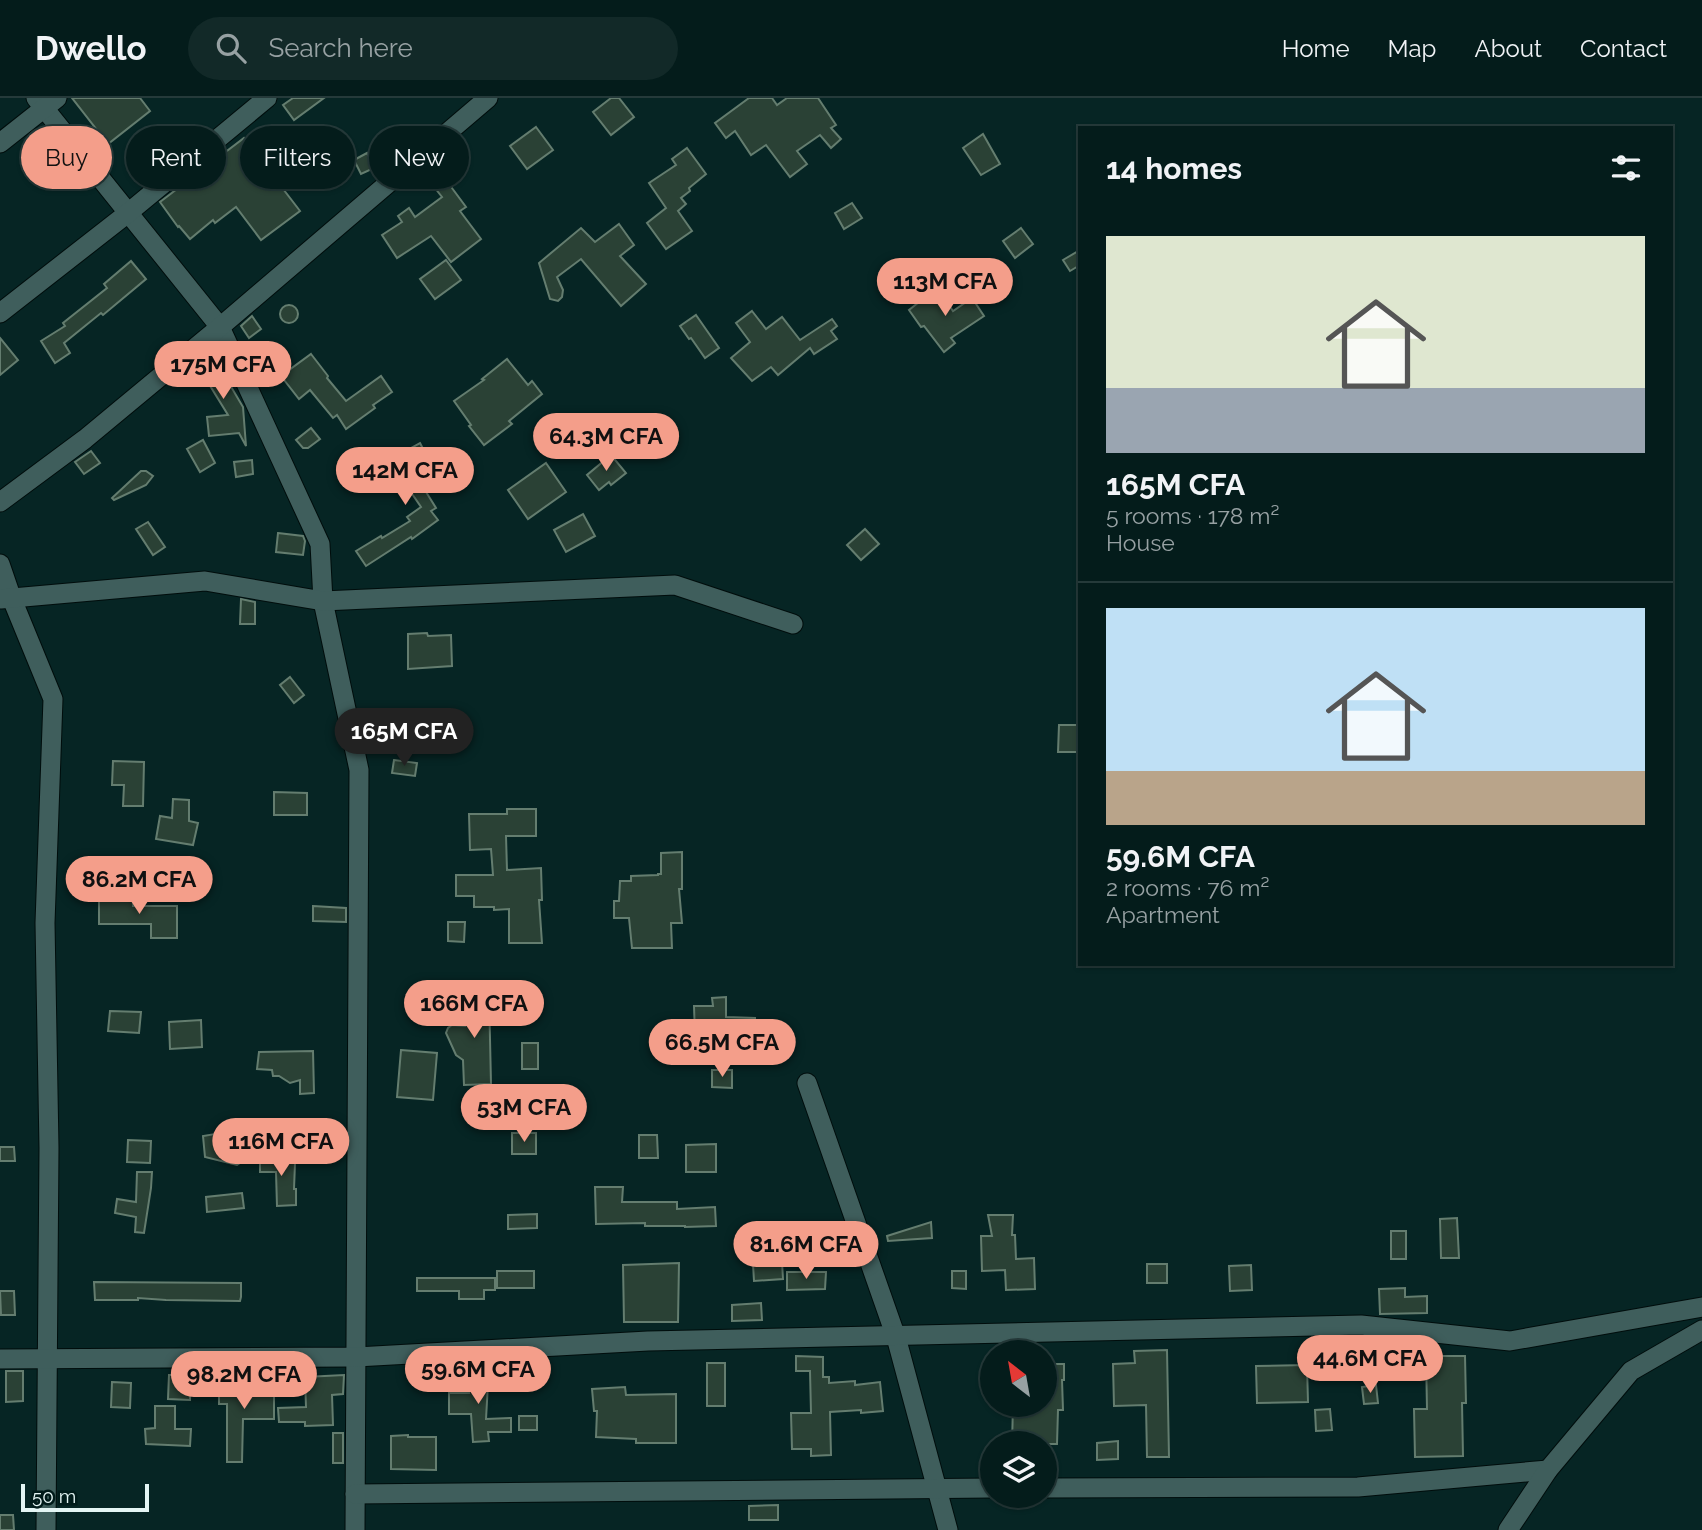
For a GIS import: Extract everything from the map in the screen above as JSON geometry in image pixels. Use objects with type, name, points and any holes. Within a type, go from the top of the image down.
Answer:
[{"type":"street","points":[[0,313],[128,213],[267,98]]},
{"type":"street","points":[[0,502],[85,439],[488,98]]},
{"type":"street","points":[[0,144],[46,102],[128,213],[220,327],[320,544],[323,601],[359,770],[355,1530]]},
{"type":"street","points":[[0,564],[6,599],[53,699],[45,923],[49,1148],[46,1530]]},
{"type":"street","points":[[6,599],[205,582],[323,601],[675,585],[793,624]]},
{"type":"street","points":[[807,1083],[896,1337],[948,1530]]},
{"type":"street","points":[[0,1359],[356,1357],[648,1341],[1361,1325],[1510,1341],[1702,1307]]},
{"type":"street","points":[[1508,1530],[1548,1470],[1631,1371],[1702,1330]]},
{"type":"street","points":[[1057,1488],[1358,1487],[1548,1470]]},
{"type":"street","points":[[355,1494],[980,1488]]},
{"type":"building","points":[[72,98],[140,98],[150,111],[131,126],[126,126],[126,130],[112,141],[112,126],[94,126]]},
{"type":"building","points":[[293,98],[324,98],[294,120],[283,105]]},
{"type":"building","points":[[611,98],[619,98],[634,117],[611,135],[593,112]]},
{"type":"building","points":[[749,98],[772,98],[777,105],[787,98],[818,98],[836,125],[831,128],[841,139],[831,148],[820,135],[797,151],[807,164],[790,177],[766,145],[751,155],[735,131],[726,138],[715,123]]},
{"type":"building","points":[[536,127],[553,150],[527,169],[510,146]]},
{"type":"building","points":[[983,134],[1000,164],[981,175],[963,148]]},
{"type":"building","points":[[240,141],[240,189],[283,189],[300,211],[261,240],[236,207],[215,223],[213,220],[190,239],[160,202],[177,189],[226,189],[226,152]]},
{"type":"building","points":[[687,148],[706,174],[681,198],[686,204],[678,211],[692,231],[666,249],[647,223],[666,208],[649,183],[676,165],[672,159]]},
{"type":"building","points":[[367,153],[369,170],[361,174],[355,159]]},
{"type":"building","points":[[436,189],[453,189],[466,207],[460,211],[481,239],[451,262],[431,236],[397,258],[382,235],[402,222],[398,216],[409,208],[415,217],[442,197]]},
{"type":"building","points":[[852,203],[862,218],[844,229],[835,213]]},
{"type":"building","points":[[619,224],[634,245],[620,256],[646,284],[621,306],[581,259],[557,277],[563,290],[562,297],[558,301],[550,299],[539,263],[581,228],[595,242]]},
{"type":"building","points":[[1021,228],[1033,244],[1015,258],[1003,241]]},
{"type":"building","points":[[1078,251],[1078,266],[1070,271],[1063,260]]},
{"type":"building","points":[[446,260],[461,280],[435,299],[420,279]]},
{"type":"building","points":[[131,261],[146,279],[64,343],[70,353],[55,363],[41,341],[65,326],[63,323],[107,288],[104,284]]},
{"type":"building","points":[[937,288],[953,311],[972,298],[984,316],[951,338],[955,343],[944,352],[909,310]]},
{"type":"building","points":[[289,305],[295,308],[298,314],[295,320],[289,323],[283,320],[280,314],[283,308]]},
{"type":"building","points":[[752,311],[766,329],[782,317],[800,340],[832,319],[837,326],[831,331],[837,339],[814,354],[810,348],[778,375],[771,367],[752,381],[731,358],[750,342],[736,323]]},
{"type":"building","points":[[696,315],[719,348],[705,358],[680,326]]},
{"type":"building","points":[[252,316],[261,329],[249,338],[241,326]]},
{"type":"building","points":[[0,338],[18,360],[0,375]]},
{"type":"building","points":[[210,351],[243,407],[246,446],[239,433],[209,436],[207,417],[228,415],[196,363]]},
{"type":"building","points":[[311,354],[346,401],[381,376],[392,392],[346,429],[337,415],[333,418],[310,390],[299,399],[281,376]]},
{"type":"building","points":[[507,359],[528,385],[532,381],[542,394],[509,421],[512,424],[484,445],[454,401],[484,380],[482,379]]},
{"type":"building","points":[[311,428],[320,439],[308,448],[303,448],[296,440]]},
{"type":"building","points":[[203,440],[215,463],[200,472],[187,449]]},
{"type":"building","points":[[420,443],[430,462],[413,471],[436,508],[431,511],[438,520],[366,566],[356,551],[410,521],[407,517],[421,507],[389,460]]},
{"type":"building","points":[[91,451],[100,463],[84,474],[75,462]]},
{"type":"building","points":[[611,455],[626,473],[611,485],[609,482],[599,490],[587,475]]},
{"type":"building","points":[[252,460],[253,474],[236,477],[234,462]]},
{"type":"building","points":[[546,463],[566,492],[528,519],[508,490]]},
{"type":"building","points":[[141,471],[153,476],[146,485],[114,500],[112,498]]},
{"type":"building","points":[[583,514],[595,536],[566,552],[554,530]]},
{"type":"building","points":[[148,522],[165,547],[153,555],[136,529]]},
{"type":"building","points":[[865,529],[879,544],[861,560],[847,545]]},
{"type":"building","points":[[278,533],[303,536],[303,555],[276,552]]},
{"type":"building","points":[[241,599],[255,602],[255,624],[240,624]]},
{"type":"building","points":[[427,633],[428,636],[451,635],[452,666],[408,669],[408,634]]},
{"type":"building","points":[[290,677],[304,695],[294,703],[280,685]]},
{"type":"building","points":[[1059,725],[1078,725],[1078,752],[1058,752]]},
{"type":"building","points":[[394,760],[417,763],[415,776],[392,773]]},
{"type":"building","points":[[113,761],[144,762],[143,806],[123,806],[124,785],[112,785]]},
{"type":"building","points":[[274,792],[307,793],[307,815],[274,815]]},
{"type":"building","points":[[173,799],[189,800],[189,821],[198,823],[193,845],[156,839],[160,816],[172,818]]},
{"type":"building","points":[[507,809],[536,809],[536,836],[506,836],[507,870],[541,868],[542,900],[539,900],[542,943],[509,943],[509,909],[474,907],[474,896],[456,896],[456,875],[493,875],[491,849],[470,850],[469,814],[507,814]]},
{"type":"building","points":[[682,852],[682,889],[679,889],[682,923],[671,923],[672,948],[632,948],[629,918],[614,918],[614,901],[619,901],[620,881],[631,881],[631,876],[661,874],[661,853]]},
{"type":"building","points":[[99,897],[133,897],[133,906],[177,906],[177,938],[151,938],[151,924],[99,924]]},
{"type":"building","points":[[313,906],[346,908],[346,922],[313,921]]},
{"type":"building","points":[[448,922],[465,922],[464,942],[448,941]]},
{"type":"building","points":[[489,994],[491,1084],[464,1085],[463,1060],[456,1055],[446,1033],[452,1025],[465,1026],[464,995]]},
{"type":"building","points":[[726,997],[726,1017],[755,1018],[755,1034],[695,1036],[694,1006],[713,1006],[712,998]]},
{"type":"building","points":[[110,1011],[141,1012],[139,1033],[108,1031]]},
{"type":"building","points":[[201,1020],[202,1047],[170,1049],[169,1022]]},
{"type":"building","points":[[522,1043],[538,1043],[538,1069],[522,1069]]},
{"type":"building","points":[[401,1050],[437,1053],[433,1100],[397,1097]]},
{"type":"building","points":[[313,1051],[314,1093],[300,1094],[300,1080],[290,1083],[279,1076],[273,1076],[272,1070],[257,1069],[259,1052]]},
{"type":"building","points":[[712,1070],[732,1070],[732,1088],[712,1087]]},
{"type":"building","points":[[512,1133],[536,1133],[536,1154],[512,1154]]},
{"type":"building","points":[[243,1135],[243,1161],[237,1165],[205,1157],[203,1136]]},
{"type":"building","points":[[639,1135],[657,1135],[658,1158],[639,1158]]},
{"type":"building","points":[[128,1140],[151,1141],[150,1163],[127,1162]]},
{"type":"building","points":[[716,1144],[716,1172],[686,1172],[686,1145]]},
{"type":"building","points":[[0,1147],[14,1147],[15,1161],[0,1161]]},
{"type":"building","points":[[260,1153],[278,1154],[277,1163],[295,1163],[296,1205],[277,1206],[276,1172],[260,1172]]},
{"type":"building","points":[[137,1172],[152,1172],[144,1233],[135,1232],[136,1217],[115,1213],[117,1199],[136,1202]]},
{"type":"building","points":[[595,1187],[623,1187],[622,1202],[677,1202],[677,1209],[715,1207],[716,1226],[596,1224]]},
{"type":"building","points":[[242,1193],[244,1208],[207,1212],[206,1197]]},
{"type":"building","points":[[537,1214],[537,1228],[508,1229],[508,1215]]},
{"type":"building","points":[[988,1215],[1013,1215],[1012,1235],[1015,1235],[1016,1259],[1034,1258],[1035,1289],[1006,1290],[1005,1270],[982,1271],[981,1236],[992,1236]]},
{"type":"building","points":[[1457,1218],[1459,1258],[1441,1258],[1440,1219]]},
{"type":"building","points":[[931,1222],[932,1238],[888,1241],[887,1236]]},
{"type":"building","points":[[1391,1231],[1406,1231],[1406,1259],[1391,1259]]},
{"type":"building","points":[[782,1262],[783,1279],[754,1281],[753,1264]]},
{"type":"building","points":[[679,1263],[678,1322],[624,1322],[623,1265]]},
{"type":"building","points":[[1147,1264],[1167,1264],[1167,1283],[1147,1283]]},
{"type":"building","points":[[1251,1265],[1252,1290],[1230,1291],[1229,1266]]},
{"type":"building","points":[[497,1271],[534,1271],[534,1288],[497,1288]]},
{"type":"building","points":[[952,1271],[966,1271],[966,1289],[952,1288]]},
{"type":"building","points":[[787,1272],[826,1272],[825,1289],[787,1290]]},
{"type":"building","points":[[417,1278],[495,1278],[495,1290],[484,1290],[484,1299],[459,1299],[459,1291],[417,1291]]},
{"type":"building","points":[[94,1282],[241,1283],[241,1297],[240,1301],[138,1298],[95,1300]]},
{"type":"building","points":[[1405,1288],[1405,1297],[1427,1296],[1427,1313],[1380,1314],[1379,1289]]},
{"type":"building","points":[[0,1291],[14,1291],[15,1315],[1,1315]]},
{"type":"building","points":[[761,1303],[762,1320],[732,1321],[732,1305]]},
{"type":"building","points":[[1167,1350],[1169,1457],[1147,1457],[1146,1405],[1114,1406],[1113,1364],[1135,1363],[1134,1351]]},
{"type":"building","points":[[796,1356],[823,1357],[823,1377],[829,1377],[829,1383],[855,1381],[855,1385],[880,1382],[883,1411],[830,1412],[831,1455],[811,1456],[811,1449],[792,1449],[791,1413],[811,1413],[810,1371],[796,1371]]},
{"type":"building","points":[[1426,1356],[1465,1356],[1463,1456],[1415,1457],[1414,1409],[1427,1409]]},
{"type":"building","points":[[707,1363],[725,1363],[725,1406],[707,1406]]},
{"type":"building","points":[[1057,1364],[1064,1364],[1063,1410],[1058,1410],[1057,1444],[1057,1431],[1012,1431],[1013,1418],[1057,1418]]},
{"type":"building","points":[[1307,1365],[1308,1402],[1257,1403],[1256,1366]]},
{"type":"building","points":[[489,1366],[486,1419],[511,1418],[511,1432],[488,1432],[489,1441],[473,1442],[471,1414],[449,1414],[449,1393],[469,1393],[469,1367]]},
{"type":"building","points":[[6,1371],[23,1371],[23,1401],[6,1402]]},
{"type":"building","points":[[169,1375],[191,1375],[190,1400],[168,1399]]},
{"type":"building","points":[[344,1375],[343,1394],[332,1395],[333,1425],[305,1426],[305,1422],[279,1422],[278,1408],[306,1407],[305,1377]]},
{"type":"building","points":[[112,1382],[131,1383],[130,1408],[111,1407]]},
{"type":"building","points":[[219,1384],[274,1384],[274,1419],[243,1419],[242,1462],[227,1462],[227,1404],[219,1404]]},
{"type":"building","points":[[1376,1385],[1378,1403],[1364,1404],[1362,1387]]},
{"type":"building","points":[[625,1387],[626,1395],[676,1394],[676,1443],[636,1443],[636,1439],[596,1437],[597,1411],[594,1411],[592,1389]]},
{"type":"building","points":[[155,1406],[175,1406],[175,1429],[191,1429],[190,1446],[146,1444],[145,1429],[155,1428]]},
{"type":"building","points":[[1330,1409],[1332,1430],[1316,1431],[1315,1410]]},
{"type":"building","points":[[519,1416],[537,1416],[537,1430],[519,1430]]},
{"type":"building","points":[[333,1433],[343,1433],[343,1463],[333,1463]]},
{"type":"building","points":[[391,1436],[436,1437],[436,1470],[391,1469]]},
{"type":"building","points":[[1118,1441],[1118,1459],[1097,1460],[1097,1443]]},
{"type":"building","points":[[778,1505],[778,1520],[749,1520],[749,1506]]},
{"type":"building","points":[[0,1515],[13,1515],[14,1530],[0,1530]]}]
